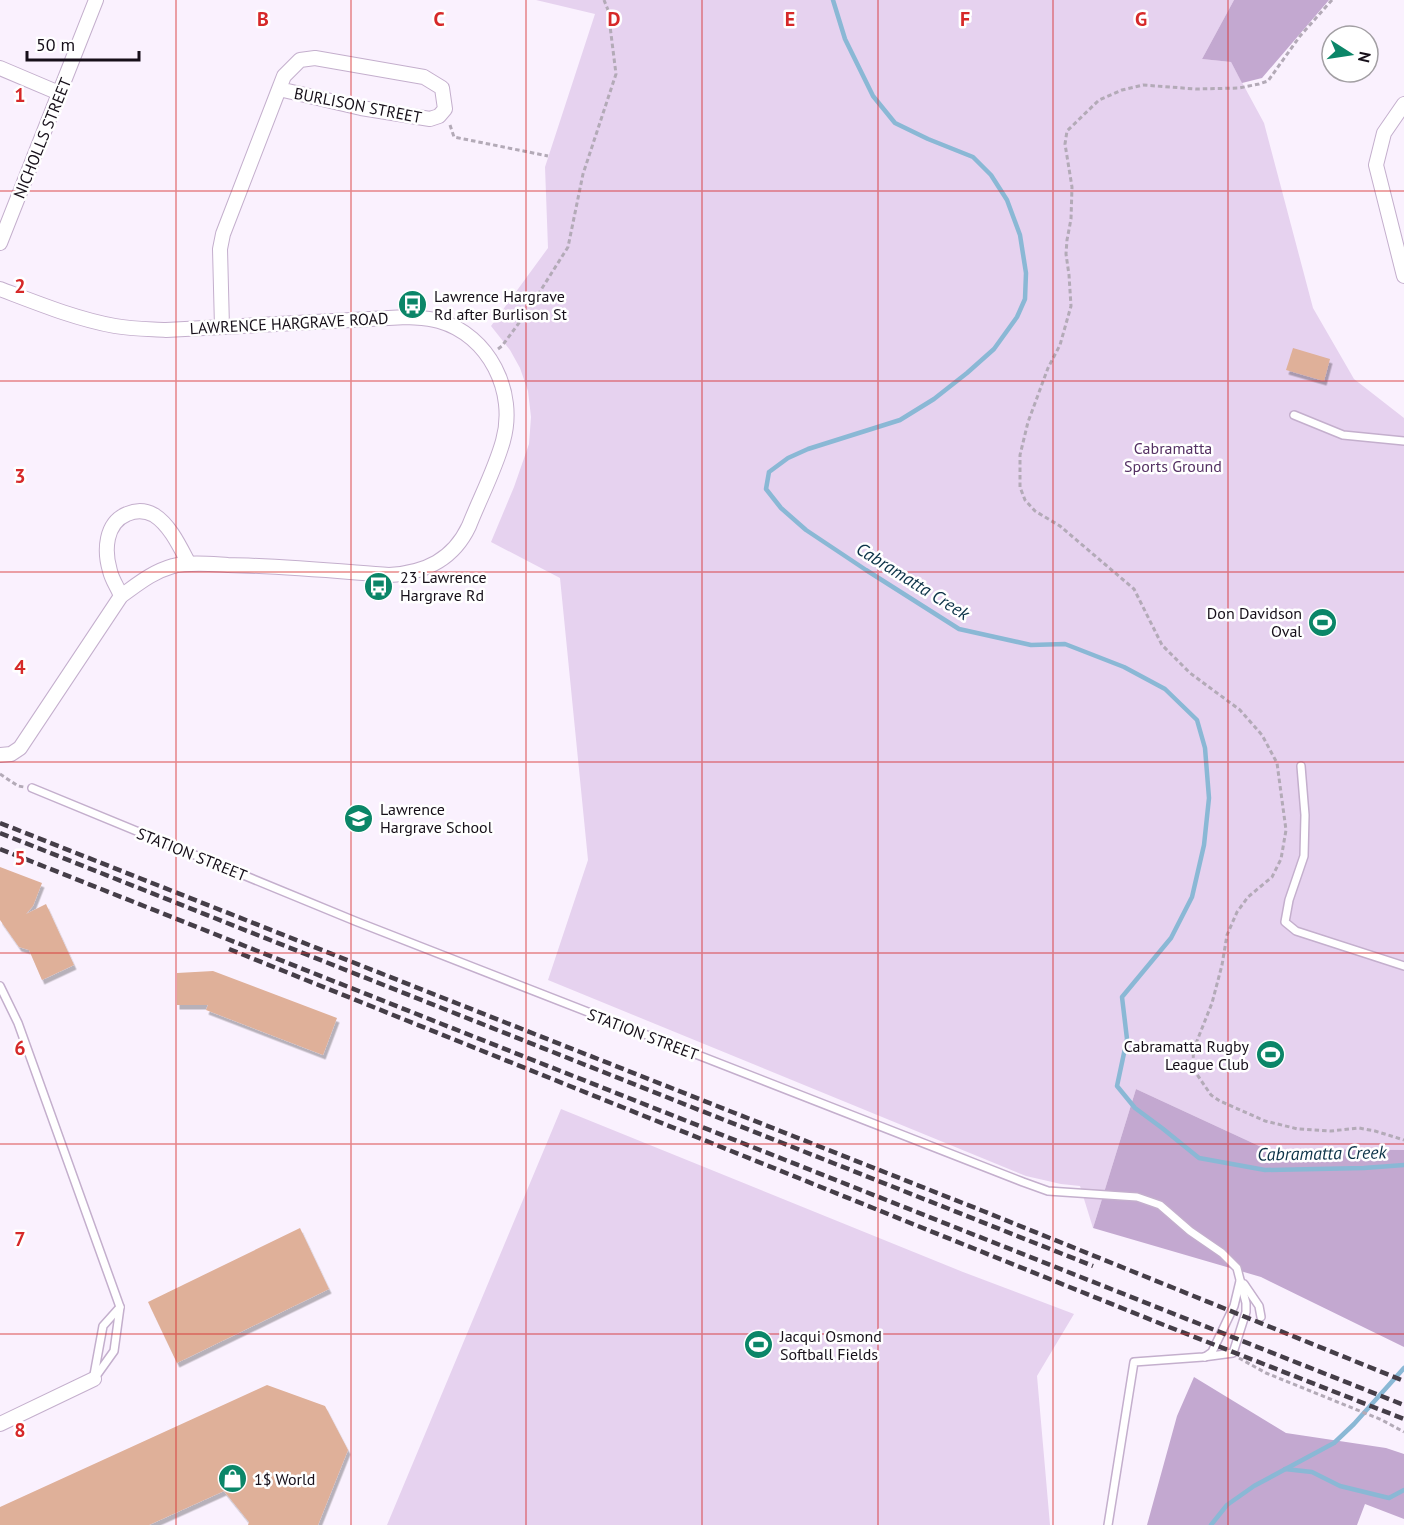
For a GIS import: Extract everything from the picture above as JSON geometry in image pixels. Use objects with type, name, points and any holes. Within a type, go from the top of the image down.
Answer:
[{"type":"street","name":"NICHOLLS STREET","points":[[0,243],[96,0]]},
{"type":"street","name":"BURLISON STREET","points":[[222,327],[220,258],[223,234],[284,76],[300,60],[315,58],[424,77],[442,88],[445,109],[439,116],[430,119],[361,108],[279,89]]},
{"type":"street","points":[[0,69],[59,93]]},
{"type":"street","points":[[1404,104],[1384,133],[1376,165],[1404,276]]},
{"type":"street","name":"LAWRENCE HARGRAVE ROAD","points":[[0,288],[70,314],[134,329],[166,330],[407,317],[430,319],[450,325],[462,332],[487,355],[496,368],[505,398],[506,420],[503,441],[495,465],[464,536],[457,546],[442,559],[416,571],[389,575],[251,565],[189,564],[157,572],[121,597],[20,748],[11,754],[2,755]]},
{"type":"street","points":[[121,597],[110,572],[107,543],[109,532],[122,516],[139,511],[155,516],[178,542],[189,564]]},
{"type":"street","points":[[0,1424],[94,1379]]},
{"type":"lane","points":[[1293,415],[1343,435],[1404,441]]},
{"type":"lane","points":[[1301,766],[1305,814],[1304,856],[1289,900],[1285,922],[1296,931],[1404,966]]},
{"type":"lane","name":"STATION STREET","points":[[32,789],[355,921],[1023,1182],[1048,1191],[1137,1197],[1160,1205],[1190,1231],[1222,1253],[1237,1268],[1241,1279],[1259,1306],[1261,1317]]},
{"type":"lane","points":[[0,986],[18,1023],[120,1307],[114,1351],[94,1379]]},
{"type":"lane","points":[[1108,1525],[1134,1362],[1203,1358],[1233,1353],[1246,1312],[1241,1279]]},
{"type":"lane","points":[[1203,1358],[1212,1352],[1234,1306],[1241,1279]]},
{"type":"lane","points":[[94,1379],[103,1326],[120,1307]]},
{"type":"path","points":[[487,355],[502,346],[568,247],[583,174],[616,74],[608,10],[604,0]]},
{"type":"path","points":[[1332,0],[1300,36],[1268,81],[1239,88],[1196,89],[1143,85],[1122,90],[1099,100],[1066,131],[1065,144],[1072,187],[1071,219],[1066,254],[1071,306],[1060,345],[1048,368],[1028,422],[1020,455],[1020,487],[1025,500],[1035,511],[1060,526],[1134,589],[1162,645],[1190,674],[1240,710],[1262,735],[1277,763],[1286,830],[1281,859],[1272,877],[1248,897],[1237,912],[1227,936],[1212,1003],[1193,1051],[1194,1070],[1211,1095],[1265,1121],[1298,1129],[1331,1131],[1359,1128],[1404,1140]]},
{"type":"path","points":[[445,109],[454,137],[548,156]]},
{"type":"path","points":[[0,774],[18,786],[32,789]]},
{"type":"path","points":[[1233,1353],[1243,1362],[1266,1373],[1382,1420],[1404,1432]]},
{"type":"green space","name":"Cabramatta Sports Ground","points":[[536,0],[1234,0],[1202,59],[1231,62],[1264,123],[1313,308],[1354,379],[1404,418],[1404,1150],[1270,1151],[1136,1089],[1093,1228],[1080,1186],[1026,1176],[548,980],[588,860],[560,578],[491,542],[529,444],[531,417],[528,391],[520,368],[510,350],[491,326],[548,248],[545,167],[595,14]]},
{"type":"green space","name":"Jacqui Osmond Softball Fields","points":[[561,1109],[963,1272],[1074,1314],[1037,1376],[1050,1525],[387,1525]]},
{"type":"shaded area","points":[[1234,0],[1329,0],[1262,78],[1242,83],[1231,62],[1202,59]]},
{"type":"shaded area","points":[[1136,1089],[1270,1151],[1404,1150],[1404,1347],[1261,1277],[1093,1228]]},
{"type":"shaded area","points":[[1194,1377],[1286,1433],[1386,1448],[1404,1454],[1404,1519],[1365,1504],[1357,1525],[1147,1525],[1177,1416]]},
{"type":"building","points":[[1293,348],[1330,359],[1324,381],[1286,370]]},
{"type":"building","points":[[0,867],[42,883],[33,906],[26,914],[46,904],[74,965],[42,980],[29,950],[19,947],[0,920]]},
{"type":"building","points":[[213,971],[337,1018],[323,1055],[206,1010],[208,1005],[177,1005],[177,973]]},
{"type":"building","points":[[300,1228],[329,1289],[177,1363],[148,1302]]},
{"type":"building","points":[[267,1385],[325,1406],[348,1450],[318,1525],[248,1525],[249,1522],[224,1491],[149,1525],[0,1525],[0,1507]]},
{"type":"waterway","name":"Cabramatta Creek","points":[[833,0],[845,39],[873,96],[895,123],[973,157],[991,175],[1007,200],[1020,235],[1026,273],[1025,299],[1017,317],[994,349],[934,399],[900,420],[808,449],[788,458],[769,472],[766,489],[781,508],[806,530],[959,629],[1031,645],[1065,644],[1124,667],[1165,689],[1197,720],[1205,748],[1209,798],[1204,845],[1192,897],[1171,938],[1122,997],[1127,1039],[1117,1086],[1135,1108],[1199,1158],[1265,1170],[1404,1165]]},
{"type":"waterway","name":"Cabramatta Creek","points":[[1211,1525],[1227,1505],[1254,1486],[1334,1443],[1404,1368]]},
{"type":"waterway","points":[[1285,1469],[1312,1472],[1340,1486],[1389,1498],[1404,1490]]},
{"type":"railway","points":[[0,823],[983,1211],[1404,1381]]},
{"type":"railway","points":[[0,833],[1093,1266]]},
{"type":"railway","points":[[0,849],[1404,1405]]},
{"type":"railway","points":[[229,949],[1164,1325],[1404,1419]]},
{"type":"place","name":"Lawrence Hargrave Rd after Burlison St","points":[[413,305]]},
{"type":"place","name":"23 Lawrence Hargrave Rd","points":[[379,586]]},
{"type":"place","name":"Don Davidson Oval","points":[[1323,622]]},
{"type":"place","name":"Lawrence Hargrave School","points":[[359,818]]},
{"type":"place","name":"Cabramatta Rugby League Club","points":[[1270,1055]]},
{"type":"place","name":"Jacqui Osmond Softball Fields","points":[[759,1345]]},
{"type":"place","name":"1$ World","points":[[233,1479]]}]
